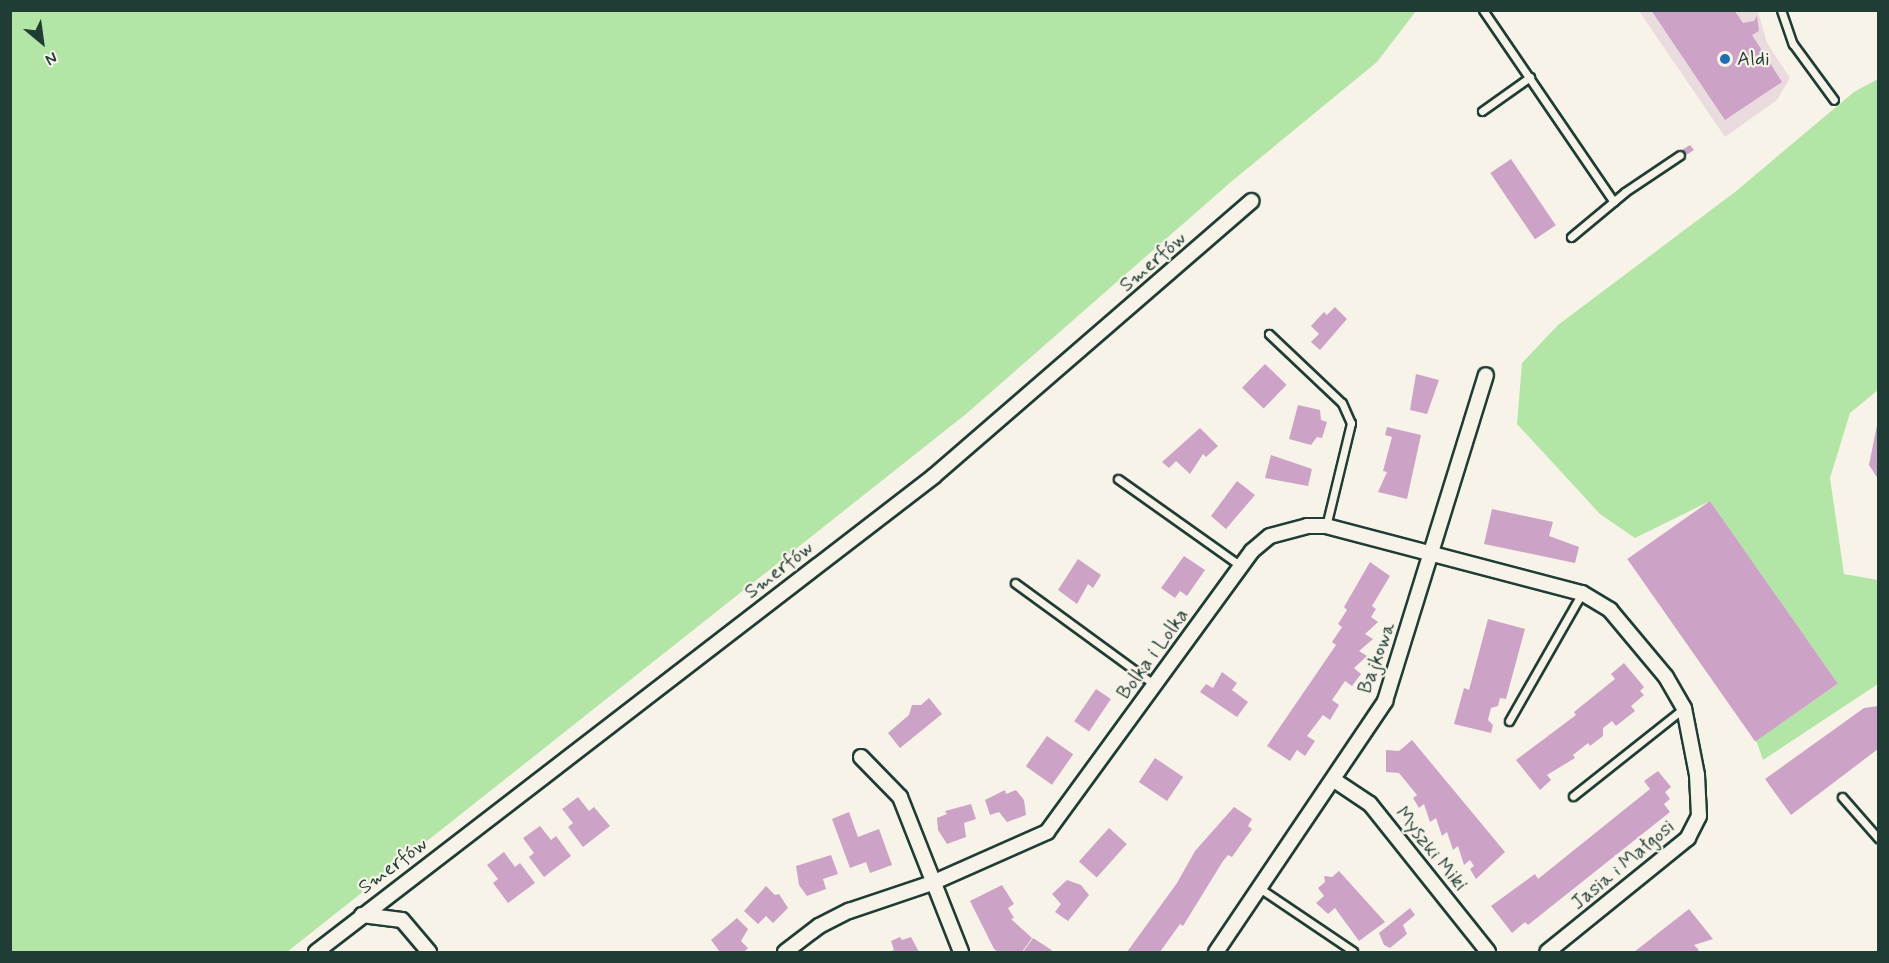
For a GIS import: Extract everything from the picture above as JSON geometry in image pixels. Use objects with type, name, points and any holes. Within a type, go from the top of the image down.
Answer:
[{"type":"street","name":"Smerfów","points":[[316,952],[934,476],[1251,201]]},
{"type":"street","name":"Bajkowa","points":[[1216,952],[1261,889],[1385,700],[1432,556],[1462,443],[1486,375]]},
{"type":"street","name":"Bolka i Lolka","points":[[785,952],[819,927],[849,911],[932,883],[1047,832],[1241,566],[1270,537],[1290,528],[1326,526],[1432,556]]},
{"type":"street","name":"Jasia i Małgosi","points":[[1432,556],[1582,593],[1610,610],[1629,630],[1666,677],[1684,708],[1697,775],[1699,816],[1688,838],[1547,952]]},
{"type":"street","points":[[861,757],[900,797],[961,952]]},
{"type":"street","name":"Myszki Miki","points":[[1334,780],[1370,804],[1488,952]]},
{"type":"street","points":[[362,915],[402,920],[429,952]]},
{"type":"lane","points":[[1483,10],[1614,202]]},
{"type":"lane","points":[[1781,10],[1793,44],[1834,100]]},
{"type":"lane","points":[[1482,111],[1530,77]]},
{"type":"lane","points":[[1571,237],[1614,202],[1680,155]]},
{"type":"lane","points":[[1269,334],[1342,403],[1351,423],[1326,526]]},
{"type":"lane","points":[[1118,479],[1241,566]]},
{"type":"lane","points":[[1015,583],[1155,685]]},
{"type":"lane","points":[[1509,721],[1582,593]]},
{"type":"lane","points":[[1573,796],[1684,708]]},
{"type":"lane","points":[[1842,797],[1878,838]]},
{"type":"lane","points":[[1261,889],[1353,951]]},
{"type":"shaded area","name":"Aldi","points":[[1639,11],[1758,11],[1767,43],[1790,78],[1777,100],[1725,137]]},
{"type":"green space","points":[[10,11],[1416,11],[1377,62],[1232,181],[966,414],[287,952],[11,952]]},
{"type":"green space","points":[[1878,79],[1878,390],[1850,413],[1830,478],[1844,574],[1878,580],[1878,684],[1763,760],[1756,740],[1838,684],[1710,501],[1635,538],[1600,514],[1517,424],[1522,363],[1558,325],[1735,192],[1854,92]]},
{"type":"building","name":"Aldi","points":[[1651,10],[1734,10],[1743,23],[1754,21],[1757,16],[1759,31],[1752,35],[1782,82],[1725,120]]},
{"type":"building","points":[[1690,145],[1694,150],[1686,155],[1682,150]]},
{"type":"building","points":[[1511,159],[1556,225],[1535,239],[1490,173]]},
{"type":"building","points":[[1335,307],[1347,319],[1320,350],[1311,342],[1319,334],[1311,326],[1324,312],[1327,315]]},
{"type":"building","points":[[1265,364],[1287,385],[1264,409],[1242,388]]},
{"type":"building","points":[[1416,374],[1439,380],[1427,414],[1410,410]]},
{"type":"building","points":[[1298,405],[1320,410],[1321,420],[1327,422],[1322,438],[1317,437],[1311,445],[1289,439]]},
{"type":"building","points":[[1878,425],[1878,479],[1869,465]]},
{"type":"building","points":[[1387,427],[1421,435],[1407,499],[1378,492],[1387,472],[1383,471],[1392,437],[1385,435]]},
{"type":"building","points":[[1200,428],[1218,446],[1206,457],[1203,454],[1190,474],[1176,461],[1169,468],[1162,462]]},
{"type":"building","points":[[1271,455],[1312,469],[1308,486],[1265,478]]},
{"type":"building","points":[[1237,481],[1255,495],[1226,529],[1211,516]]},
{"type":"building","points":[[1710,501],[1838,684],[1755,742],[1627,559]]},
{"type":"building","points":[[1492,509],[1553,522],[1549,536],[1579,547],[1575,563],[1484,544]]},
{"type":"building","points":[[1184,556],[1205,570],[1187,596],[1180,591],[1175,598],[1161,588]]},
{"type":"building","points":[[1078,559],[1101,575],[1093,588],[1088,584],[1077,604],[1058,590]]},
{"type":"building","points":[[1370,562],[1390,576],[1372,606],[1376,609],[1371,617],[1378,622],[1365,634],[1373,639],[1359,651],[1367,656],[1354,668],[1361,674],[1352,686],[1345,681],[1332,700],[1339,705],[1330,720],[1323,715],[1307,736],[1315,741],[1305,756],[1297,750],[1290,761],[1267,746],[1336,645],[1332,642],[1342,627],[1338,624],[1347,610],[1344,607]]},
{"type":"building","points":[[1488,619],[1525,629],[1506,699],[1500,698],[1498,706],[1491,708],[1488,720],[1493,725],[1491,733],[1454,724],[1464,688],[1469,690]]},
{"type":"building","points":[[1624,663],[1644,687],[1640,691],[1644,695],[1631,706],[1635,711],[1616,726],[1612,721],[1603,728],[1603,736],[1590,746],[1588,743],[1573,755],[1575,758],[1547,775],[1551,780],[1540,790],[1516,760],[1576,715],[1574,712],[1615,679],[1611,674]]},
{"type":"building","points":[[1222,672],[1237,683],[1232,690],[1248,702],[1237,717],[1200,692],[1206,684],[1213,688]]},
{"type":"building","points":[[1096,689],[1111,699],[1089,731],[1074,721]]},
{"type":"building","points":[[929,698],[942,714],[900,748],[888,733],[909,715],[912,705],[921,705]]},
{"type":"building","points":[[1878,706],[1878,749],[1791,815],[1765,779],[1864,708]]},
{"type":"building","points":[[1047,736],[1073,754],[1052,785],[1026,766]]},
{"type":"building","points":[[1412,740],[1505,852],[1476,879],[1470,869],[1474,866],[1470,860],[1464,865],[1458,846],[1453,850],[1447,832],[1442,836],[1436,818],[1430,822],[1424,804],[1419,808],[1413,798],[1417,795],[1399,773],[1386,772],[1386,750],[1399,751]]},
{"type":"building","points":[[1155,758],[1183,777],[1167,801],[1139,782]]},
{"type":"building","points":[[1658,771],[1671,787],[1665,792],[1670,799],[1664,804],[1670,812],[1528,925],[1525,922],[1512,933],[1491,906],[1535,874],[1538,879],[1650,789],[1644,781]]},
{"type":"building","points":[[1005,790],[1006,794],[1016,790],[1024,800],[1026,815],[1007,822],[999,812],[990,815],[985,800]]},
{"type":"building","points":[[578,797],[589,811],[594,807],[610,826],[583,847],[568,827],[573,823],[562,809]]},
{"type":"building","points":[[971,804],[976,819],[964,823],[966,837],[947,844],[938,830],[937,818],[947,814],[945,811]]},
{"type":"building","points":[[1234,807],[1252,819],[1248,826],[1252,829],[1232,857],[1228,855],[1223,861],[1183,926],[1180,924],[1160,952],[1127,952],[1177,883],[1195,851]]},
{"type":"building","points":[[849,812],[858,837],[879,829],[892,865],[870,873],[866,862],[850,868],[832,819]]},
{"type":"building","points":[[540,826],[551,840],[556,836],[571,856],[544,877],[529,857],[534,853],[523,838]]},
{"type":"building","points":[[1109,828],[1127,844],[1097,878],[1079,861]]},
{"type":"building","points":[[504,852],[515,867],[520,863],[535,883],[508,903],[493,883],[498,879],[487,865]]},
{"type":"building","points":[[831,855],[838,874],[823,879],[826,889],[807,896],[799,885],[796,866]]},
{"type":"building","points":[[1339,871],[1385,922],[1359,941],[1335,908],[1328,914],[1316,903],[1324,896],[1318,888],[1325,882],[1324,876],[1332,877]]},
{"type":"building","points":[[1067,880],[1081,885],[1089,895],[1068,921],[1055,912],[1061,904],[1052,894]]},
{"type":"building","points":[[1002,885],[1014,904],[1008,908],[1014,918],[1011,919],[1032,938],[1022,952],[998,952],[994,949],[970,901]]},
{"type":"building","points":[[766,886],[775,895],[779,894],[788,908],[773,923],[766,916],[758,924],[744,911]]},
{"type":"building","points":[[1410,908],[1415,915],[1403,925],[1407,934],[1390,948],[1384,945],[1379,933]]},
{"type":"building","points":[[1689,909],[1713,939],[1694,945],[1699,950],[1696,952],[1634,952]]},
{"type":"building","points":[[737,918],[748,929],[741,941],[748,948],[744,952],[720,952],[711,940]]},
{"type":"building","points":[[900,937],[902,940],[911,937],[919,952],[888,952],[894,950],[891,941]]},
{"type":"building","points":[[1033,938],[1047,947],[1054,952],[1023,952]]},
{"type":"place","name":"Aldi","points":[[1725,59]]}]
